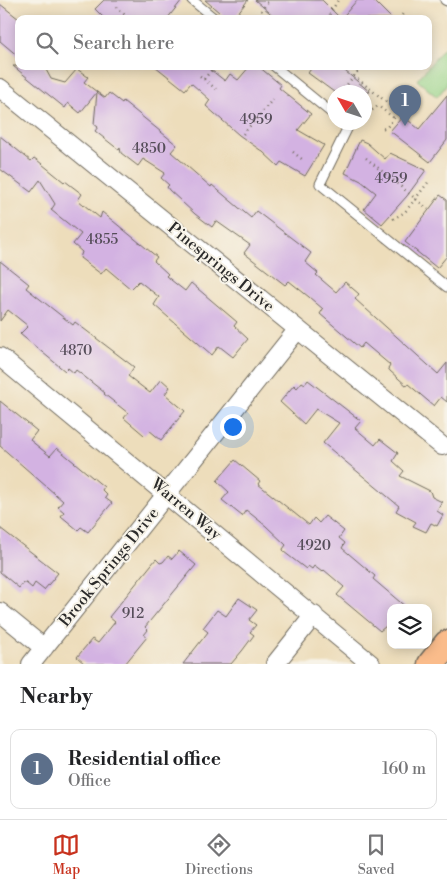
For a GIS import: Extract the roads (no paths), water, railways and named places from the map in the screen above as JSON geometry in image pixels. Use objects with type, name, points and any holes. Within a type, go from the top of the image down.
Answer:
[{"type":"main road","points":[[431,664],[447,644]]},
{"type":"street","name":"Pinesprings Drive","points":[[0,88],[442,446]]},
{"type":"street","name":"Brook Springs Drive","points":[[31,664],[298,330]]},
{"type":"street","name":"Warren Way","points":[[0,357],[168,493],[371,664]]},
{"type":"street","points":[[0,612],[44,648]]},
{"type":"street","points":[[275,664],[314,615]]},
{"type":"lane","points":[[192,0],[210,15]]},
{"type":"lane","points":[[279,70],[327,110]]},
{"type":"lane","points":[[347,130],[320,184],[447,287]]},
{"type":"place","name":"Residential office","points":[[405,126]]}]
